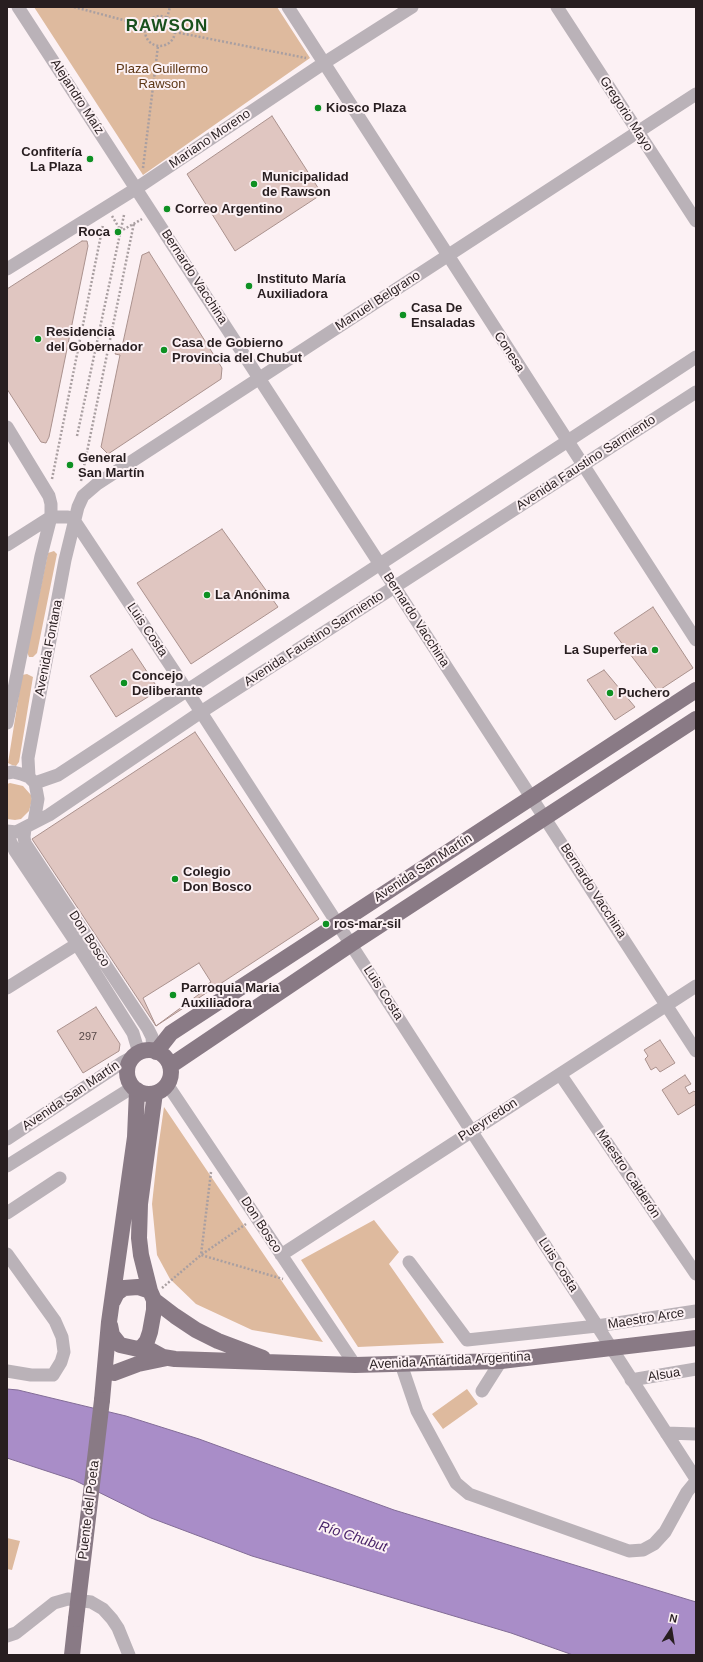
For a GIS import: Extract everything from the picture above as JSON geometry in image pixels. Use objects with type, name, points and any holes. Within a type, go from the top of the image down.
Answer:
[{"type":"main road","name":"Avenida San Martín","points":[[135,1088],[130,1082],[128,1069],[132,1059],[146,1053],[171,1033],[696,690]]},
{"type":"main road","name":"Avenida San Martín","points":[[170,1066],[352,944],[696,719]]},
{"type":"main road","points":[[140,1348],[120,1345],[112,1335],[109,1322],[135,1137],[135,1088],[149,1094],[161,1089],[170,1079],[170,1066],[164,1056],[146,1053]]},
{"type":"main road","points":[[102,1395],[114,1373],[140,1348],[150,1332],[152,1296],[143,1266],[139,1238],[140,1204],[161,1089]]},
{"type":"main road","points":[[113,1301],[117,1293],[124,1288],[138,1287],[152,1296]]},
{"type":"main road","name":"Avenida Antártida Argentina","points":[[152,1296],[175,1316],[196,1330],[218,1341],[276,1362]]},
{"type":"main road","name":"Puente del Poeta","points":[[72,1655],[109,1322]]},
{"type":"main road","name":"Avenida Antártida Argentina","points":[[140,1348],[167,1358],[355,1365],[501,1362],[611,1350],[696,1338]]},
{"type":"main road","points":[[114,1373],[138,1364],[167,1358]]},
{"type":"street","name":"Alejandro Maíz","points":[[18,7],[136,188]]},
{"type":"street","name":"Conesa","points":[[288,7],[582,466],[696,640]]},
{"type":"street","name":"Mariano Moreno","points":[[7,269],[136,188],[412,7]]},
{"type":"street","name":"Gregorio Mayo","points":[[557,7],[696,221]]},
{"type":"street","name":"Manuel Belgrano","points":[[74,520],[83,496],[97,484],[696,94]]},
{"type":"street","name":"Bernardo Vacchina","points":[[136,188],[696,1051]]},
{"type":"street","name":"Avenida Faustino Sarmiento","points":[[32,780],[58,775],[188,692],[696,357]]},
{"type":"street","name":"Avenida Faustino Sarmiento","points":[[15,832],[49,815],[201,712],[696,392]]},
{"type":"street","points":[[7,428],[49,496]]},
{"type":"street","name":"Avenida Fontana","points":[[7,724],[41,556],[56,516],[49,496]]},
{"type":"street","points":[[7,545],[56,516],[68,517],[74,520]]},
{"type":"street","name":"Avenida Fontana","points":[[32,780],[28,758],[74,520]]},
{"type":"street","name":"Luis Costa","points":[[74,520],[352,944],[611,1350],[696,1480]]},
{"type":"street","points":[[7,773],[13,772],[32,780],[38,799],[15,832]]},
{"type":"street","name":"Don Bosco","points":[[15,832],[24,837],[25,843],[148,1029],[152,1037],[146,1053],[77,944],[15,851],[15,832]]},
{"type":"street","points":[[7,988],[77,944]]},
{"type":"street","name":"Pueyrredon","points":[[281,1255],[696,986]]},
{"type":"street","name":"Avenida San Martín","points":[[7,1140],[123,1062],[146,1053]]},
{"type":"street","name":"Maestro Calderón","points":[[560,1074],[696,1274]]},
{"type":"street","name":"Avenida San Martín","points":[[7,1166],[135,1088]]},
{"type":"street","name":"Don Bosco","points":[[161,1089],[213,1151],[355,1365]]},
{"type":"street","points":[[7,1213],[60,1178]]},
{"type":"street","points":[[7,1254],[55,1321],[62,1337],[64,1352],[61,1362],[53,1375],[31,1375],[7,1371]]},
{"type":"street","name":"Maestro Arce","points":[[409,1262],[467,1340],[597,1326],[696,1311]]},
{"type":"street","points":[[482,1391],[501,1362]]},
{"type":"street","points":[[402,1364],[417,1411],[456,1484],[469,1494],[629,1551],[643,1550],[654,1544],[665,1532],[687,1492],[696,1480]]},
{"type":"street","name":"Alsua","points":[[632,1380],[696,1369]]},
{"type":"street","points":[[666,1432],[696,1434]]},
{"type":"street","points":[[7,1636],[16,1633],[54,1603],[68,1599],[91,1602],[103,1609],[112,1619],[118,1628],[129,1655]]},
{"type":"path","points":[[74,7],[146,26]]},
{"type":"path","points":[[167,18],[170,7]]},
{"type":"path","points":[[162,17],[167,18],[173,24],[175,32],[171,41],[167,44],[158,46],[149,41],[146,36],[146,26],[153,19],[162,17]]},
{"type":"path","points":[[175,32],[310,58]]},
{"type":"path","points":[[136,188],[143,175],[158,46]]},
{"type":"path","points":[[106,206],[120,231]]},
{"type":"path","points":[[49,496],[106,206]]},
{"type":"path","points":[[120,231],[152,213]]},
{"type":"path","points":[[76,436],[124,215]]},
{"type":"path","points":[[83,496],[80,483],[134,223]]},
{"type":"path","points":[[201,1255],[213,1151]]},
{"type":"path","points":[[152,1296],[201,1255],[256,1217]]},
{"type":"path","points":[[201,1255],[302,1285]]},
{"type":"green space","name":"Plaza Guillermo Rawson","points":[[34,7],[277,7],[310,58],[143,175]]},
{"type":"green space","points":[[54,551],[57,554],[37,653],[33,657],[29,657],[27,652],[48,553]]},
{"type":"green space","points":[[27,674],[33,677],[19,762],[16,766],[8,763],[22,675]]},
{"type":"green space","points":[[10,783],[23,786],[31,795],[32,800],[29,811],[21,819],[7,819],[7,784]]},
{"type":"green space","points":[[164,1107],[323,1342],[252,1330],[196,1304],[170,1279],[157,1255],[152,1204]]},
{"type":"green space","points":[[374,1220],[399,1252],[389,1264],[444,1343],[358,1347],[301,1260]]},
{"type":"green space","points":[[467,1389],[478,1404],[443,1429],[432,1414]]},
{"type":"green space","points":[[7,1538],[20,1541],[12,1570],[7,1569]]},
{"type":"water","name":"Río Chubut","points":[[7,1389],[18,1390],[126,1416],[199,1439],[394,1510],[696,1602],[696,1655],[573,1655],[511,1633],[252,1556],[151,1518],[74,1480],[7,1458]]},
{"type":"building","name":"Municipalidad de Rawson","points":[[272,116],[322,194],[235,251],[187,174]]},
{"type":"building","name":"Residencia del Gobernador","points":[[82,241],[87,241],[88,246],[49,437],[46,443],[41,442],[7,389],[7,289]]},
{"type":"building","name":"Casa de Gobierno Provincia del Chubut","points":[[149,252],[222,368],[221,379],[108,454],[101,447],[120,355],[115,354],[118,346],[122,347],[142,255]]},
{"type":"building","name":"La Anónima","points":[[222,529],[278,607],[191,664],[137,583]]},
{"type":"building","name":"La Superferia","points":[[653,607],[693,668],[658,691],[614,633]]},
{"type":"building","name":"Concejo Deliberante","points":[[132,649],[159,690],[116,717],[90,676]]},
{"type":"building","name":"Puchero","points":[[604,670],[635,707],[615,720],[587,680]]},
{"type":"building","name":"Colegio Don Bosco","points":[[195,732],[319,919],[156,1026],[32,839]]},
{"type":"building","name":"Parroquia Maria Auxiliadora","points":[[199,963],[211,982],[200,989],[202,992],[156,1026],[143,998]]},
{"type":"building","points":[[96,1007],[120,1044],[119,1051],[83,1073],[57,1031]]},
{"type":"building","points":[[660,1040],[675,1063],[660,1072],[656,1067],[651,1070],[645,1059],[648,1056],[644,1050]]},
{"type":"building","points":[[685,1075],[691,1084],[685,1087],[689,1094],[694,1091],[696,1093],[696,1104],[678,1115],[662,1090]]},
{"type":"place","name":"Kiosco Plaza","points":[[318,108]]},
{"type":"place","name":"Confitería La Plaza","points":[[90,159]]},
{"type":"place","name":"Municipalidad de Rawson","points":[[254,184]]},
{"type":"place","name":"Correo Argentino","points":[[167,209]]},
{"type":"place","name":"Roca","points":[[118,232]]},
{"type":"place","name":"Instituto María Auxiliadora","points":[[249,286]]},
{"type":"place","name":"Casa De Ensaladas","points":[[403,315]]},
{"type":"place","name":"Residencia del Gobernador","points":[[38,339]]},
{"type":"place","name":"Casa de Gobierno Provincia del Chubut","points":[[164,350]]},
{"type":"place","name":"General San Martín","points":[[70,465]]},
{"type":"place","name":"La Anónima","points":[[207,595]]},
{"type":"place","name":"La Superferia","points":[[655,650]]},
{"type":"place","name":"Concejo Deliberante","points":[[124,683]]},
{"type":"place","name":"Puchero","points":[[610,693]]},
{"type":"place","name":"Colegio Don Bosco","points":[[175,879]]},
{"type":"place","name":"ros-mar-sil","points":[[326,924]]},
{"type":"place","name":"Parroquia Maria Auxiliadora","points":[[173,995]]},
{"type":"district","name":"RAWSON","points":[[167,26]]}]
